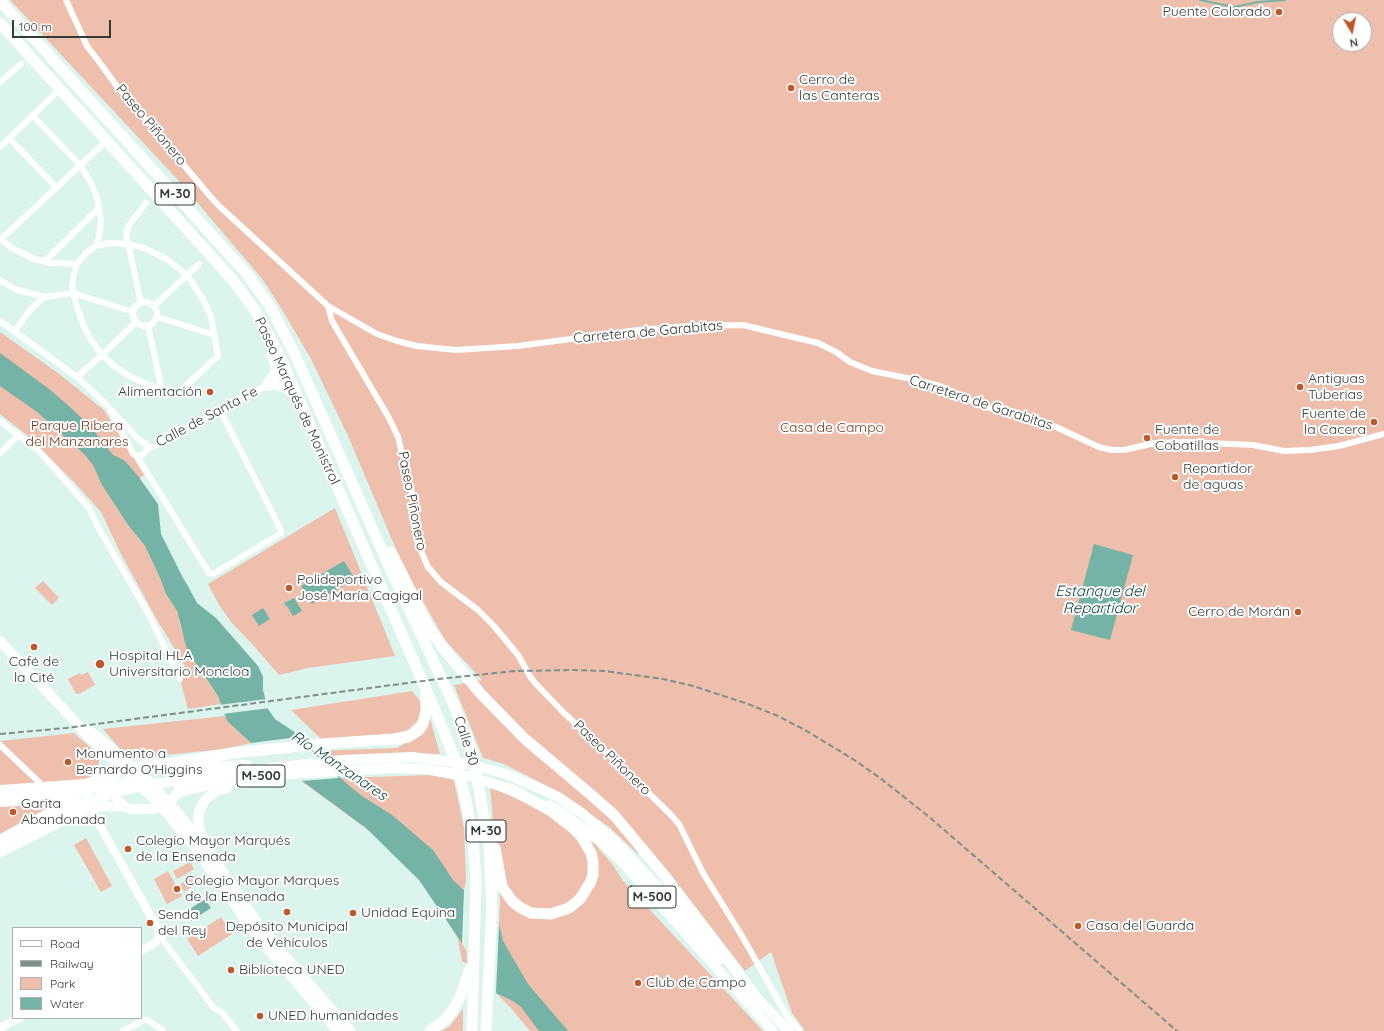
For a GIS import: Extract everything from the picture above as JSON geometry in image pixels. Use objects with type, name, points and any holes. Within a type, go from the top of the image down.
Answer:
[{"type":"highway","name":"Paseo Marqués de Monistrol","points":[[0,1],[248,275],[271,308],[296,357],[347,472]]},
{"type":"highway","name":"Paseo Marqués de Monistrol","points":[[0,23],[232,279],[256,310],[278,354],[426,689]]},
{"type":"highway","points":[[256,310],[260,328],[277,368],[275,375],[267,385]]},
{"type":"highway","points":[[267,385],[276,384],[287,388],[297,397]]},
{"type":"highway","name":"Calle 30","points":[[347,472],[393,576],[453,703],[473,755],[489,848],[492,908],[486,1031]]},
{"type":"highway","points":[[347,472],[383,537],[419,611],[444,649],[480,693],[525,738],[614,816],[664,875],[756,997]]},
{"type":"highway","name":"Calle 30","points":[[426,689],[455,759],[466,800],[473,841],[476,879],[472,1031]]},
{"type":"highway","points":[[168,766],[233,753],[408,737],[419,730],[423,724],[426,710],[426,689]]},
{"type":"highway","points":[[473,755],[487,803],[502,887],[513,902],[531,912],[551,914],[569,908],[580,899],[593,875],[593,862],[586,842],[574,828],[551,811],[507,788]]},
{"type":"highway","points":[[260,927],[350,1031]]},
{"type":"highway","points":[[430,1031],[445,1020],[453,1010],[460,997],[473,961]]},
{"type":"highway","points":[[316,993],[348,1023],[359,1031]]},
{"type":"main road","points":[[0,641],[118,772],[165,805],[208,850],[260,927]]},
{"type":"main road","points":[[60,707],[96,735],[146,778],[256,935],[335,1028]]},
{"type":"main road","name":"M-500","points":[[0,846],[65,811],[93,800],[120,791],[182,780],[300,764],[342,760],[412,757],[468,764],[506,774],[532,785],[558,798],[583,814],[600,828],[656,885],[756,997],[789,1031]]},
{"type":"main road","name":"M-500","points":[[168,766],[252,765],[277,763],[300,764]]},
{"type":"main road","points":[[0,839],[60,807],[99,781],[118,772],[133,767],[153,764],[168,766],[177,774],[180,788],[178,793],[165,805],[138,810],[131,809],[124,806],[118,800],[114,790],[113,781],[118,772]]},
{"type":"main road","name":"M-500","points":[[209,777],[393,768],[424,769],[469,776],[507,788],[554,807],[600,841],[630,871],[773,1031]]},
{"type":"main road","name":"M-500","points":[[178,793],[209,785],[250,782],[313,773]]},
{"type":"main road","name":"M-500","points":[[0,795],[82,790],[151,779],[182,780]]},
{"type":"main road","points":[[0,790],[80,784],[99,781]]},
{"type":"main road","name":"M-500","points":[[208,850],[199,828],[198,818],[200,809],[205,800],[217,790],[250,782]]},
{"type":"main road","points":[[0,802],[56,799],[69,800],[91,807],[124,806]]},
{"type":"main road","points":[[0,853],[91,807]]},
{"type":"street","name":"Paseo Piñonero","points":[[66,0],[87,46],[96,59],[116,85],[210,196],[328,306],[332,321],[389,418],[398,437],[413,497],[418,544],[428,567],[441,582],[478,610],[494,626],[518,655],[531,678],[537,685],[679,824],[703,873],[742,936],[787,1016],[799,1030]]},
{"type":"street","points":[[0,82],[22,64]]},
{"type":"street","points":[[0,147],[54,95]]},
{"type":"street","points":[[33,116],[80,165],[91,183],[100,208],[100,228],[96,246]]},
{"type":"street","points":[[9,138],[56,187]]},
{"type":"street","points":[[78,264],[44,262],[26,256],[0,240],[101,146]]},
{"type":"street","points":[[141,302],[126,234],[129,225],[146,203]]},
{"type":"street","points":[[44,262],[100,208]]},
{"type":"street","points":[[108,243],[127,244],[144,248],[165,258],[187,275],[203,299],[211,316],[218,354],[215,360],[181,391],[172,393],[129,376],[102,354],[91,340],[84,327],[72,285],[78,264],[86,253],[96,246],[108,243]]},
{"type":"street","points":[[154,306],[199,264]]},
{"type":"street","points":[[0,280],[14,289],[44,297],[74,293],[133,312]]},
{"type":"street","points":[[14,332],[30,310],[44,297]]},
{"type":"street","points":[[141,302],[148,302],[154,306],[157,311],[157,317],[153,323],[148,326],[141,325],[136,322],[133,312],[136,306],[141,302]]},
{"type":"street","name":"Carretera de Garabitas","points":[[328,306],[377,334],[397,341],[417,346],[456,350],[518,346],[638,330],[690,326],[743,325],[818,343],[836,352],[850,362],[872,371],[940,386],[980,405],[1056,427],[1099,447],[1112,450],[1124,450],[1155,443],[1187,442],[1253,445],[1284,451],[1310,450],[1339,446],[1384,434]]},
{"type":"street","points":[[157,317],[215,336]]},
{"type":"street","points":[[0,321],[77,376],[109,407],[139,440],[146,444],[147,450],[144,454],[137,456]]},
{"type":"street","points":[[77,376],[136,322]]},
{"type":"street","points":[[148,326],[162,389]]},
{"type":"street","name":"Calle de Santa Fe","points":[[147,450],[267,385]]},
{"type":"street","points":[[109,407],[133,454],[137,456],[209,573],[213,574],[280,534],[281,530],[220,410]]},
{"type":"street","points":[[0,421],[40,452],[89,508],[148,614],[180,679]]},
{"type":"street","points":[[0,453],[20,435]]},
{"type":"street","points":[[131,448],[136,441],[139,440]]},
{"type":"street","points":[[0,745],[40,783],[42,787]]},
{"type":"street","points":[[99,781],[88,794],[88,799],[98,824],[168,946],[214,1007],[222,1013],[237,1031]]},
{"type":"street","points":[[150,947],[158,938],[158,929]]},
{"type":"street","points":[[142,951],[160,945],[168,946]]},
{"type":"street","points":[[0,1028],[17,1019]]},
{"type":"street","points":[[123,1031],[144,1020],[148,1020],[163,1031]]},
{"type":"green space","name":"Casa de Campo","points":[[10,0],[1384,0],[1384,1031],[805,1031],[792,1013],[771,952],[745,971],[674,879],[646,847],[638,854],[609,827],[557,791],[504,764],[483,758],[454,685],[482,680],[445,640],[404,568],[348,436],[311,359],[263,280],[178,180]]},
{"type":"green space","name":"Parque Ribera del Manzanares","points":[[0,332],[58,373],[104,410],[144,475],[111,499],[128,525],[145,546],[166,594],[177,611],[181,630],[204,676],[218,696],[221,704],[188,709],[180,679],[190,674],[156,618],[121,554],[101,512],[73,481],[28,436],[0,414]]},
{"type":"green space","name":"Polideportivo José María Cagigal","points":[[335,508],[395,656],[308,668],[279,675],[231,622],[219,605],[208,584]]},
{"type":"green space","points":[[43,581],[59,598],[52,605],[35,588]]},
{"type":"green space","points":[[88,672],[95,685],[79,694],[76,694],[68,679],[80,673],[81,675]]},
{"type":"green space","points":[[412,691],[420,701],[422,709],[418,720],[408,730],[391,734],[322,740],[291,710]]},
{"type":"green space","points":[[225,716],[227,721],[251,743],[224,749],[155,756],[122,751],[103,729]]},
{"type":"green space","points":[[430,719],[440,754],[411,753],[379,756],[319,757],[313,751],[397,748],[418,736]]},
{"type":"green space","points":[[74,733],[97,755],[99,760],[98,769],[53,803],[54,808],[0,838],[0,741]]},
{"type":"green space","points":[[430,775],[454,780],[464,828],[466,880],[464,890],[467,964],[462,961],[458,939],[443,913],[418,876],[372,833],[301,781],[339,778]]},
{"type":"green space","points":[[490,787],[535,807],[595,844],[612,864],[624,882],[763,1031],[530,1031],[496,993],[500,900]]},
{"type":"green space","points":[[86,838],[112,886],[101,892],[74,845]]},
{"type":"green space","points":[[190,862],[194,869],[177,879],[173,871]]},
{"type":"green space","points":[[168,871],[182,896],[167,904],[154,879]]},
{"type":"green space","points":[[196,875],[200,882],[184,892],[180,884]]},
{"type":"green space","points":[[221,917],[232,934],[198,956],[187,939]]},
{"type":"green space","points":[[463,1009],[463,1031],[441,1031],[450,1026]]},
{"type":"water","points":[[0,353],[49,389],[70,407],[90,426],[113,455],[124,460],[138,476],[158,504],[161,534],[197,603],[216,618],[258,666],[263,677],[263,690],[268,709],[275,719],[293,731],[347,784],[362,796],[392,815],[433,850],[453,880],[499,924],[503,941],[528,984],[568,1031],[539,1031],[521,1007],[511,1000],[496,993],[419,880],[366,828],[251,743],[227,721],[218,696],[187,650],[177,611],[166,594],[145,546],[128,525],[102,485],[93,465],[84,454],[37,412],[0,386]]},
{"type":"water","name":"Estanque del Repartidor","points":[[1094,544],[1133,555],[1110,640],[1071,630]]},
{"type":"water","points":[[344,561],[355,579],[312,604],[301,586]]},
{"type":"water","points":[[294,598],[302,611],[293,616],[284,603]]},
{"type":"water","points":[[263,608],[270,619],[259,626],[252,615]]},
{"type":"water","points":[[205,899],[211,908],[191,921],[185,912]]},
{"type":"pier","points":[[267,699],[270,708],[222,714],[219,705]]},
{"type":"pier","points":[[298,737],[339,778],[301,781],[251,743]]},
{"type":"pier","points":[[464,890],[499,924],[496,993],[462,944]]},
{"type":"waterway","points":[[1200,0],[1234,7],[1258,2],[1285,0]]},
{"type":"railway","points":[[0,734],[66,728],[438,679],[515,671],[605,671],[663,679],[693,686],[748,704],[778,716],[805,730],[856,761],[880,778],[928,816],[1177,1031]]},
{"type":"place","name":"Puente Colorado","points":[[1279,12]]},
{"type":"place","name":"Cerro de las Canteras","points":[[791,88]]},
{"type":"place","name":"Antiguas Tuberías","points":[[1300,387]]},
{"type":"place","name":"Alimentación","points":[[210,392]]},
{"type":"place","name":"Fuente de la Cacera","points":[[1374,422]]},
{"type":"place","name":"Fuente de Cobatillas","points":[[1147,438]]},
{"type":"place","name":"Repartidor de aguas","points":[[1175,477]]},
{"type":"place","name":"Polideportivo José María Cagigal","points":[[289,588]]},
{"type":"place","name":"Cerro de Morán","points":[[1298,612]]},
{"type":"place","name":"Café de la Cité","points":[[34,647]]},
{"type":"place","name":"Hospital HLA Universitario Moncloa","points":[[100,664]]},
{"type":"place","name":"Monumento a Bernardo O'Higgins","points":[[68,762]]},
{"type":"place","name":"Garita Abandonada","points":[[13,812]]},
{"type":"place","name":"Colegio Mayor Marqués de la Ensenada","points":[[128,849]]},
{"type":"place","name":"Colegio Mayor Marques de la Ensenada","points":[[177,889]]},
{"type":"place","name":"Depósito Municipal de Vehículos","points":[[287,912]]},
{"type":"place","name":"Unidad Equina","points":[[353,913]]},
{"type":"place","name":"Senda del Rey","points":[[150,923]]},
{"type":"place","name":"Casa del Guarda","points":[[1078,926]]},
{"type":"place","name":"Biblioteca UNED","points":[[231,970]]},
{"type":"place","name":"Club de Campo","points":[[638,983]]},
{"type":"place","name":"UNED humanidades","points":[[260,1016]]},
{"type":"water label","name":"Río Manzanares","points":[[339,766]]}]
